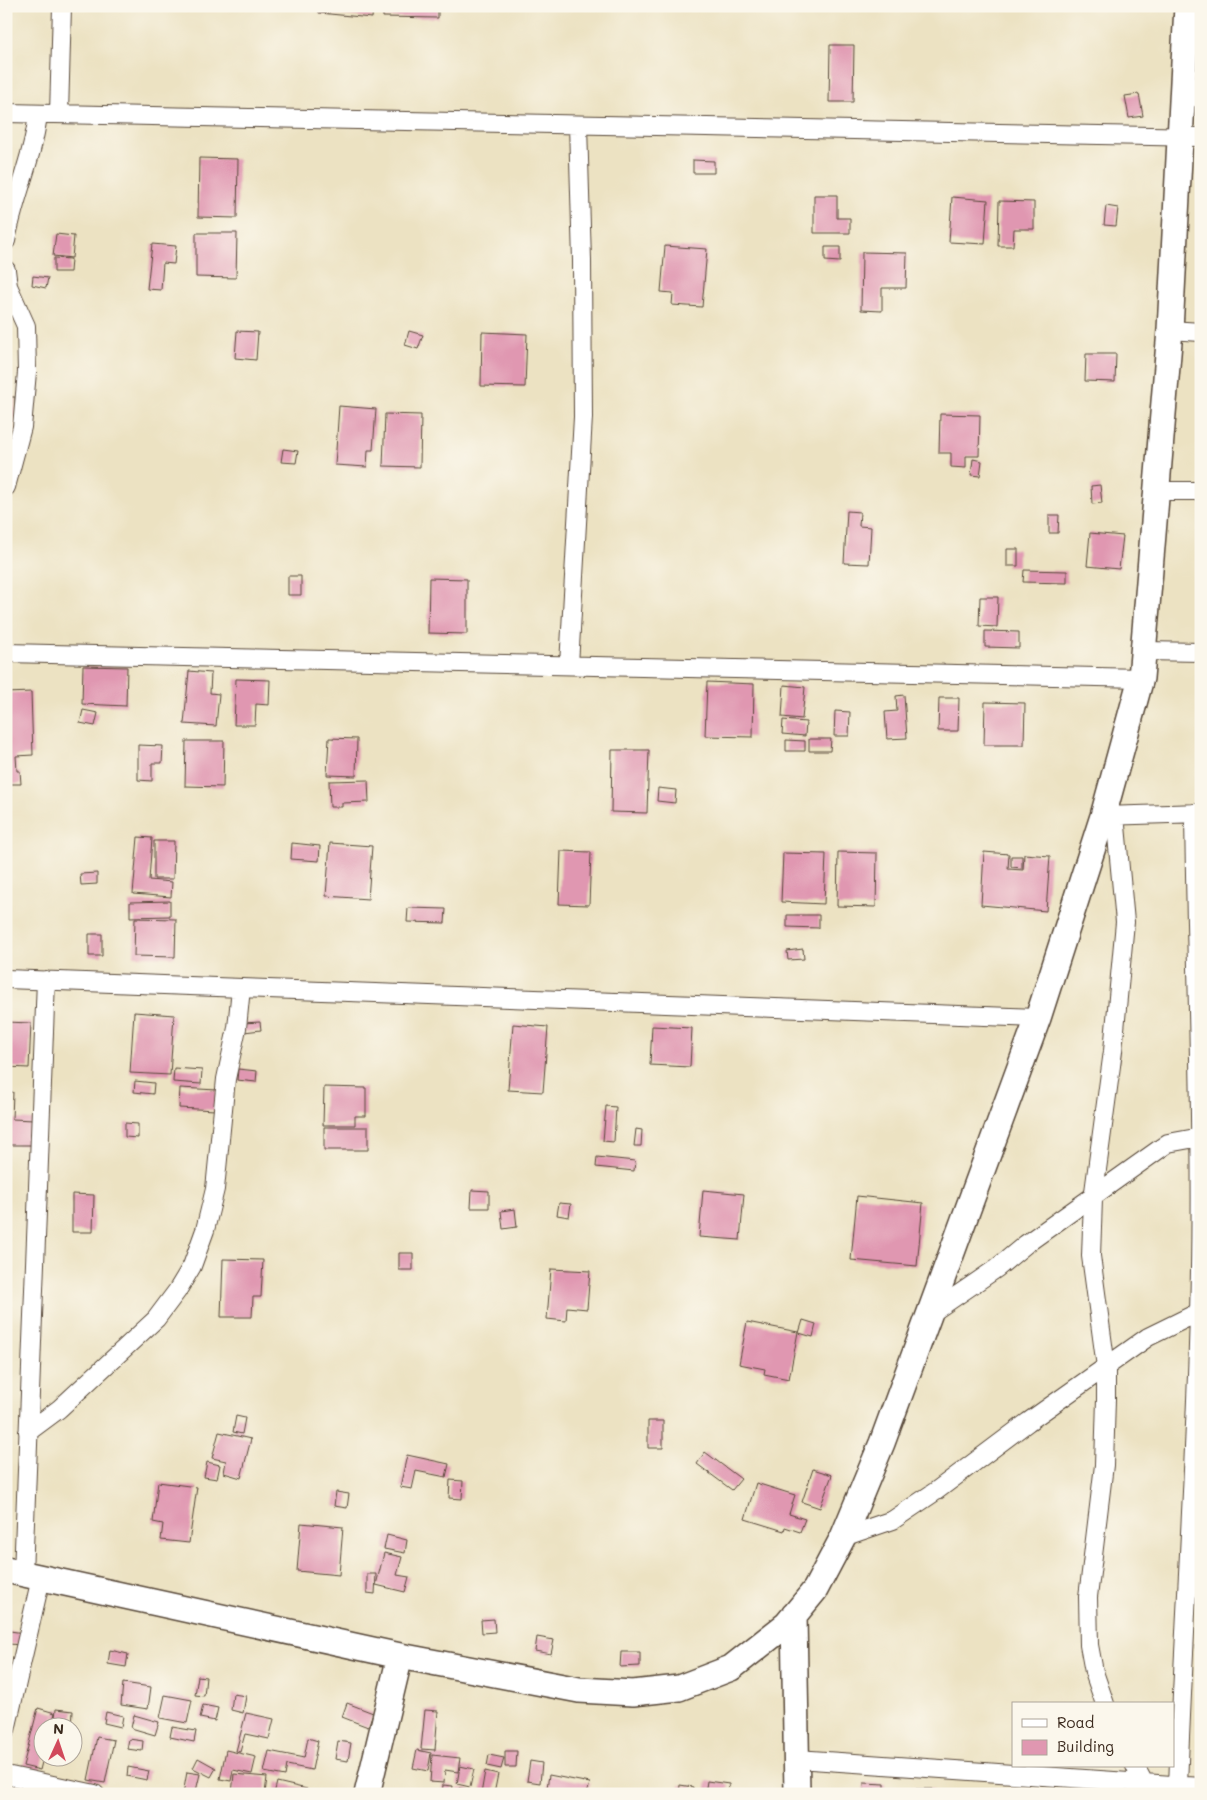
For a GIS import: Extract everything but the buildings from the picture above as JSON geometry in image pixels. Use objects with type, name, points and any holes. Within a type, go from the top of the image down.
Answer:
[{"type":"street","points":[[59,114],[62,6]]},
{"type":"street","points":[[24,1574],[400,1656],[579,1690],[633,1693],[679,1688],[731,1668],[758,1648],[794,1615],[815,1590],[843,1537],[882,1443],[1038,1018],[1109,816],[1141,678],[1144,651],[1170,330],[1191,137],[1192,98],[1187,6]]},
{"type":"street","points":[[6,113],[1191,137]]},
{"type":"street","points":[[6,241],[12,210],[35,139],[38,114]]},
{"type":"street","points":[[569,665],[583,417],[578,125]]},
{"type":"street","points":[[6,270],[8,286],[26,326],[27,372],[22,427],[6,487]]},
{"type":"street","points":[[1170,330],[1201,332]]},
{"type":"street","points":[[1158,491],[1201,491]]},
{"type":"street","points":[[1144,651],[1201,652]]},
{"type":"street","points":[[6,653],[1141,678]]},
{"type":"street","points":[[1109,816],[1197,813],[1200,1311],[1193,1614],[1178,1786]]},
{"type":"street","points":[[1104,1702],[1094,1672],[1089,1644],[1088,1597],[1104,1465],[1106,1367],[1091,1256],[1093,1199],[1114,1051],[1125,922],[1109,816]]},
{"type":"street","points":[[6,978],[1038,1018]]},
{"type":"street","points":[[6,1730],[24,1574],[46,980]]},
{"type":"street","points":[[28,1432],[59,1409],[156,1319],[177,1291],[192,1266],[205,1230],[215,1189],[226,1079],[237,1028],[241,988]]},
{"type":"street","points":[[930,1314],[1093,1199],[1131,1168],[1168,1143],[1200,1136]]},
{"type":"street","points":[[843,1537],[893,1520],[936,1491],[1148,1337],[1200,1311]]},
{"type":"street","points":[[794,1615],[797,1794]]},
{"type":"street","points":[[367,1794],[400,1656]]},
{"type":"street","points":[[797,1759],[1201,1787]]},
{"type":"street","points":[[6,1775],[94,1794]]}]
